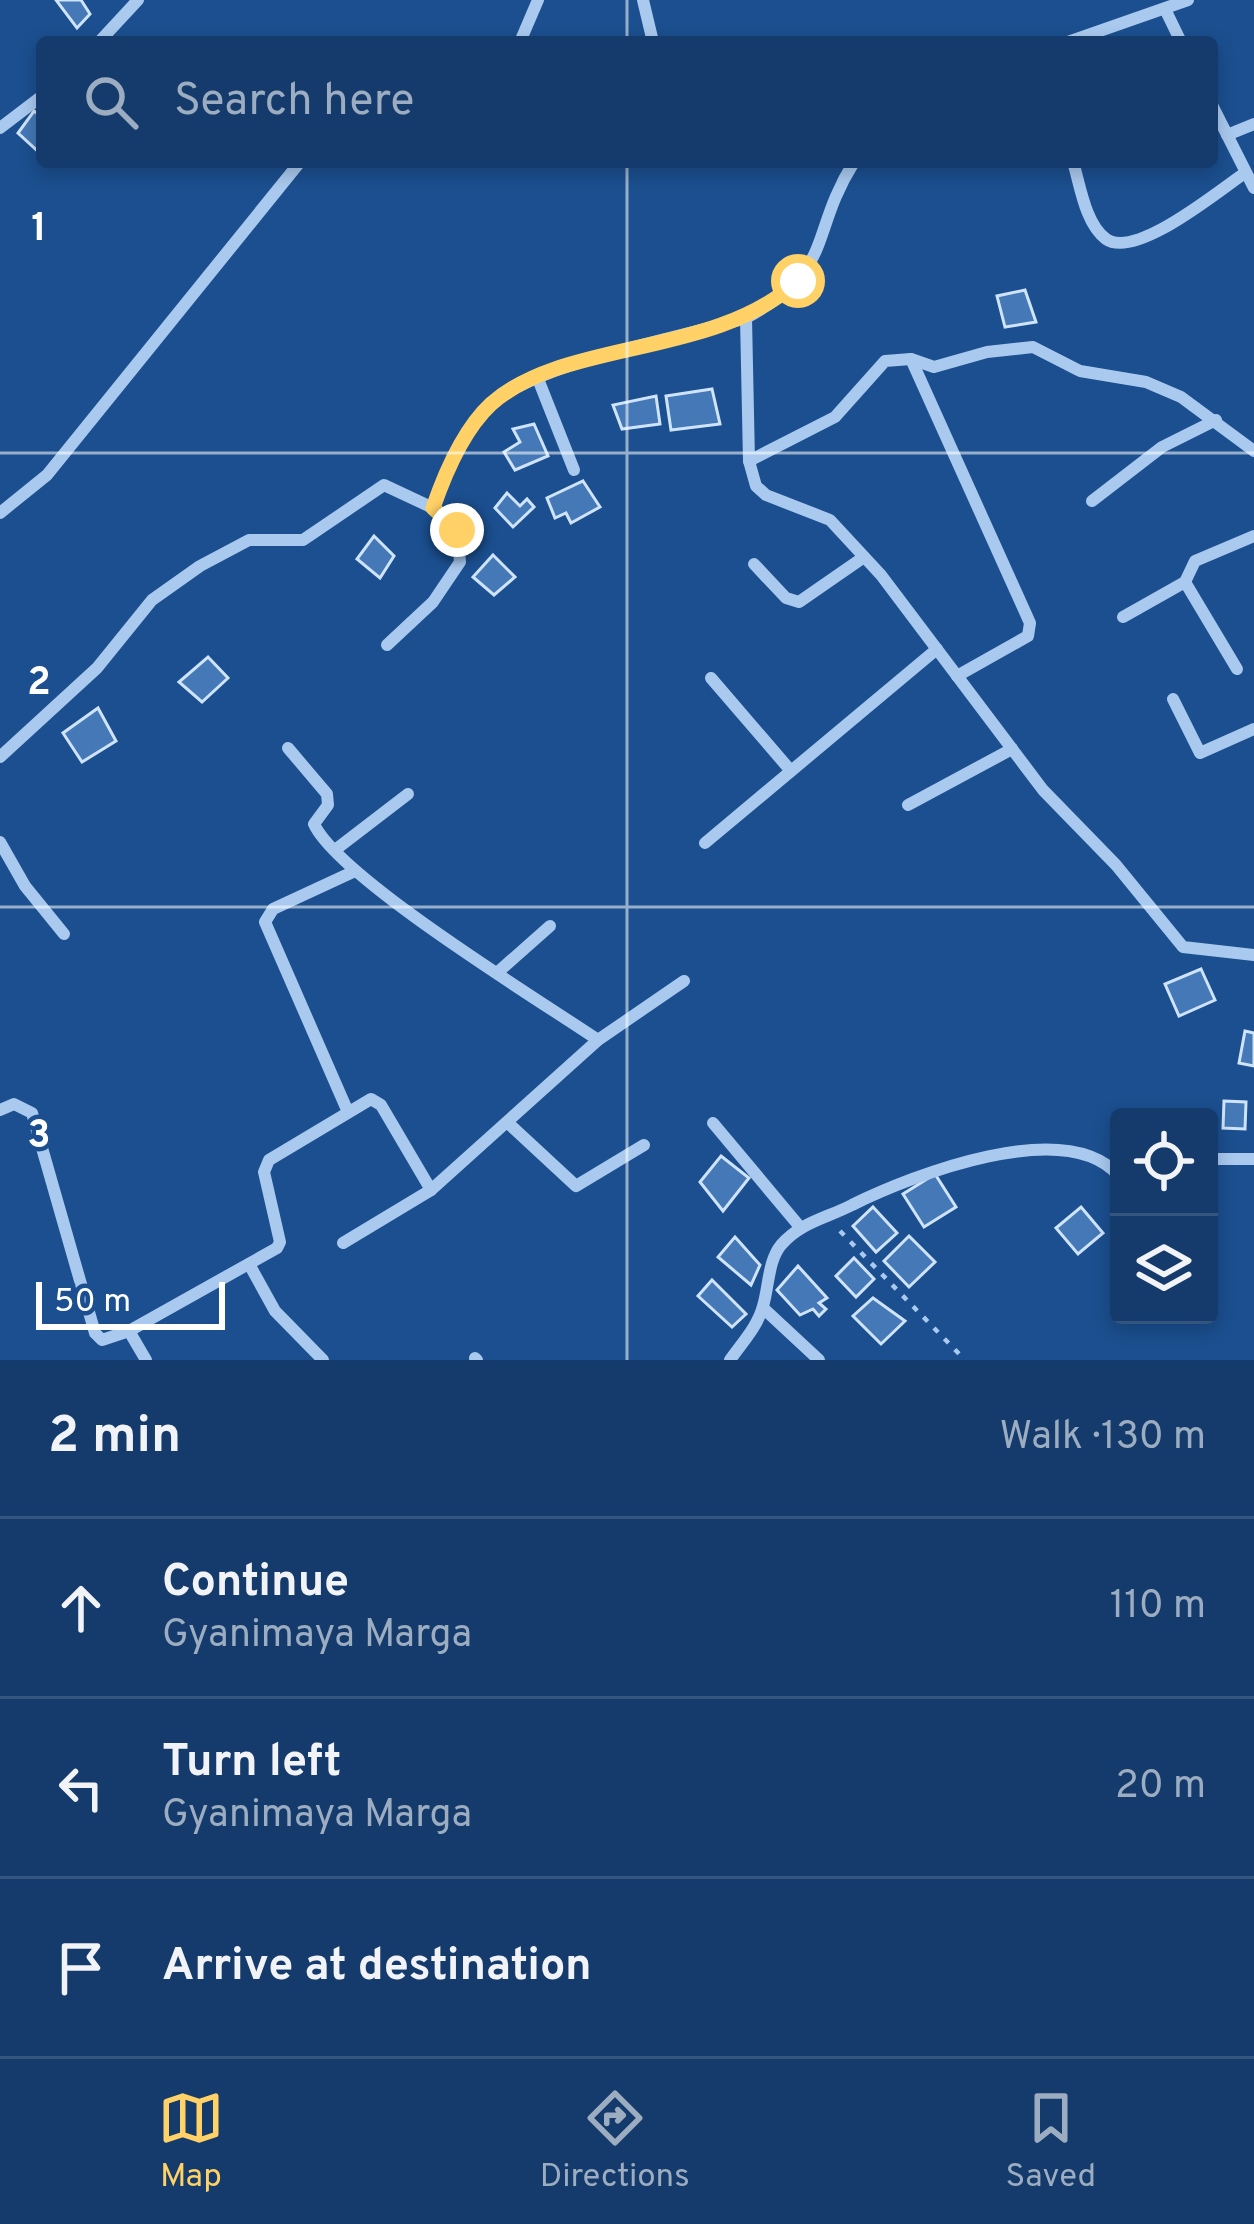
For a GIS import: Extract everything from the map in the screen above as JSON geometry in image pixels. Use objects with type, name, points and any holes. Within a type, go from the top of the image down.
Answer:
[{"type":"street","points":[[105,36],[138,0]]},
{"type":"street","points":[[523,36],[538,0]]},
{"type":"street","points":[[643,0],[652,36]]},
{"type":"street","points":[[1086,36],[1188,0]]},
{"type":"street","points":[[1165,9],[1178,36]]},
{"type":"street","points":[[0,128],[36,101]]},
{"type":"street","points":[[1218,117],[1254,188]]},
{"type":"street","points":[[1227,135],[1254,124]]},
{"type":"street","points":[[0,513],[47,475],[295,168]]},
{"type":"street","points":[[433,508],[473,425],[509,391],[746,318],[783,294],[814,263],[852,168]]},
{"type":"street","points":[[1075,168],[1091,218],[1106,239],[1125,244],[1154,234],[1245,172]]},
{"type":"street","points":[[746,318],[748,461],[756,486],[766,495],[830,520],[1012,749],[1183,947],[1254,956]]},
{"type":"street","points":[[748,461],[835,416],[886,362],[911,359],[934,367],[987,352],[1033,347],[1080,371],[1164,389],[1216,420],[1254,451]]},
{"type":"street","points":[[911,359],[1030,623],[1028,636],[957,676]]},
{"type":"street","points":[[538,379],[574,470]]},
{"type":"street","points":[[1092,501],[1162,447],[1216,420]]},
{"type":"street","points":[[0,757],[97,668],[152,600],[200,566],[249,540],[303,540],[384,484],[433,508],[457,530],[460,562],[433,602],[387,645]]},
{"type":"street","points":[[1123,617],[1186,582],[1195,561],[1254,536]]},
{"type":"street","points":[[754,564],[785,598],[800,602],[864,557]]},
{"type":"street","points":[[1186,582],[1237,669]]},
{"type":"street","points":[[705,843],[937,649]]},
{"type":"street","points":[[711,679],[790,771]]},
{"type":"street","points":[[1173,699],[1200,754],[1254,729]]},
{"type":"street","points":[[288,748],[327,794],[328,805],[314,824],[355,871],[598,1040]]},
{"type":"street","points":[[908,805],[1012,749]]},
{"type":"street","points":[[335,850],[408,794]]},
{"type":"street","points":[[0,842],[25,886],[64,934]]},
{"type":"street","points":[[348,1112],[265,922],[273,909],[355,871]]},
{"type":"street","points":[[498,972],[550,926]]},
{"type":"street","points":[[343,1244],[431,1190],[598,1040],[684,981]]},
{"type":"street","points":[[0,1110],[14,1104],[32,1113],[98,1338],[129,1331],[280,1242],[265,1165],[348,1112],[377,1100],[431,1190]]},
{"type":"street","points":[[508,1123],[576,1186],[644,1145]]},
{"type":"street","points":[[713,1123],[800,1227]]},
{"type":"street","points":[[730,1360],[763,1308],[778,1249],[800,1227],[956,1162],[1062,1151],[1092,1155],[1110,1170]]},
{"type":"street","points":[[1218,1159],[1254,1159]]},
{"type":"street","points":[[248,1264],[275,1311],[323,1360]]},
{"type":"street","points":[[763,1308],[819,1360]]},
{"type":"street","points":[[129,1331],[146,1360]]},
{"type":"path","points":[[824,1215],[965,1360]]},
{"type":"building","points":[[56,0],[81,0],[90,14],[77,28]]},
{"type":"building","points":[[34,111],[36,112],[36,150],[18,133]]},
{"type":"building","points":[[1025,290],[1036,322],[1005,327],[997,296]]},
{"type":"building","points":[[712,389],[720,424],[671,430],[666,396]]},
{"type":"building","points":[[656,396],[660,424],[622,429],[613,405]]},
{"type":"building","points":[[534,424],[548,456],[515,470],[504,452],[520,442],[513,429]]},
{"type":"building","points":[[583,481],[600,507],[571,523],[566,513],[555,518],[547,498]]},
{"type":"building","points":[[507,493],[520,506],[527,499],[534,507],[513,527],[495,508]]},
{"type":"building","points":[[374,536],[394,556],[380,578],[357,559]]},
{"type":"building","points":[[493,555],[515,577],[494,595],[473,577]]},
{"type":"building","points":[[208,657],[228,678],[202,702],[179,682]]},
{"type":"building","points":[[98,708],[116,741],[82,762],[63,733]]},
{"type":"building","points":[[1201,969],[1215,1000],[1179,1016],[1165,984]]},
{"type":"building","points":[[1245,1031],[1254,1033],[1254,1066],[1239,1063]]},
{"type":"building","points":[[1224,1101],[1246,1102],[1245,1129],[1223,1128]]},
{"type":"building","points":[[721,1156],[749,1178],[723,1211],[700,1182]]},
{"type":"building","points":[[935,1174],[956,1207],[924,1227],[903,1194]]},
{"type":"building","points":[[873,1207],[897,1233],[876,1252],[853,1226]]},
{"type":"building","points":[[1081,1207],[1103,1233],[1078,1254],[1056,1228]]},
{"type":"building","points":[[909,1236],[935,1262],[909,1287],[884,1261]]},
{"type":"building","points":[[735,1237],[760,1265],[751,1285],[718,1257]]},
{"type":"building","points":[[854,1258],[874,1279],[856,1297],[836,1276]]},
{"type":"building","points":[[798,1266],[827,1298],[819,1303],[826,1309],[819,1316],[813,1309],[800,1315],[777,1290]]},
{"type":"building","points":[[712,1280],[746,1314],[732,1327],[698,1296]]},
{"type":"building","points":[[873,1298],[905,1321],[881,1344],[853,1316]]},
{"type":"route","points":[[457,530],[433,508],[444,477],[473,425],[509,391],[560,370],[746,318],[798,281]]}]
